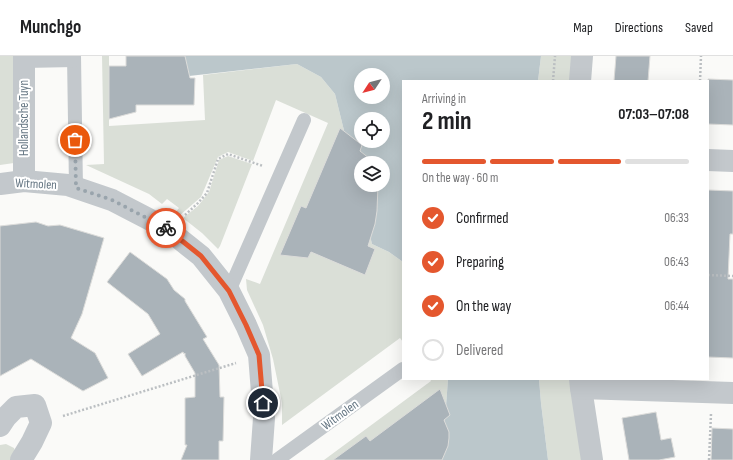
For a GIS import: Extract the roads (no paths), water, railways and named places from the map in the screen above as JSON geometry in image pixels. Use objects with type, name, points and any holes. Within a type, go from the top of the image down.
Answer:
[{"type":"street","points":[[580,80],[582,56]]},
{"type":"street","name":"Hollandsche Tuyn","points":[[24,59],[24,181]]},
{"type":"street","points":[[709,160],[733,161]]},
{"type":"street","name":"Witmolen","points":[[0,184],[24,181],[68,186],[112,200],[168,230],[201,256],[229,291],[259,355],[264,418],[261,460]]},
{"type":"street","points":[[592,460],[580,384],[733,393]]},
{"type":"street","points":[[0,426],[6,417],[16,407],[35,405],[41,423],[21,460]]},
{"type":"lane","points":[[24,59],[74,58],[76,188]]},
{"type":"lane","points":[[229,291],[304,120]]},
{"type":"lane","name":"Witmolen","points":[[277,460],[402,370]]}]
